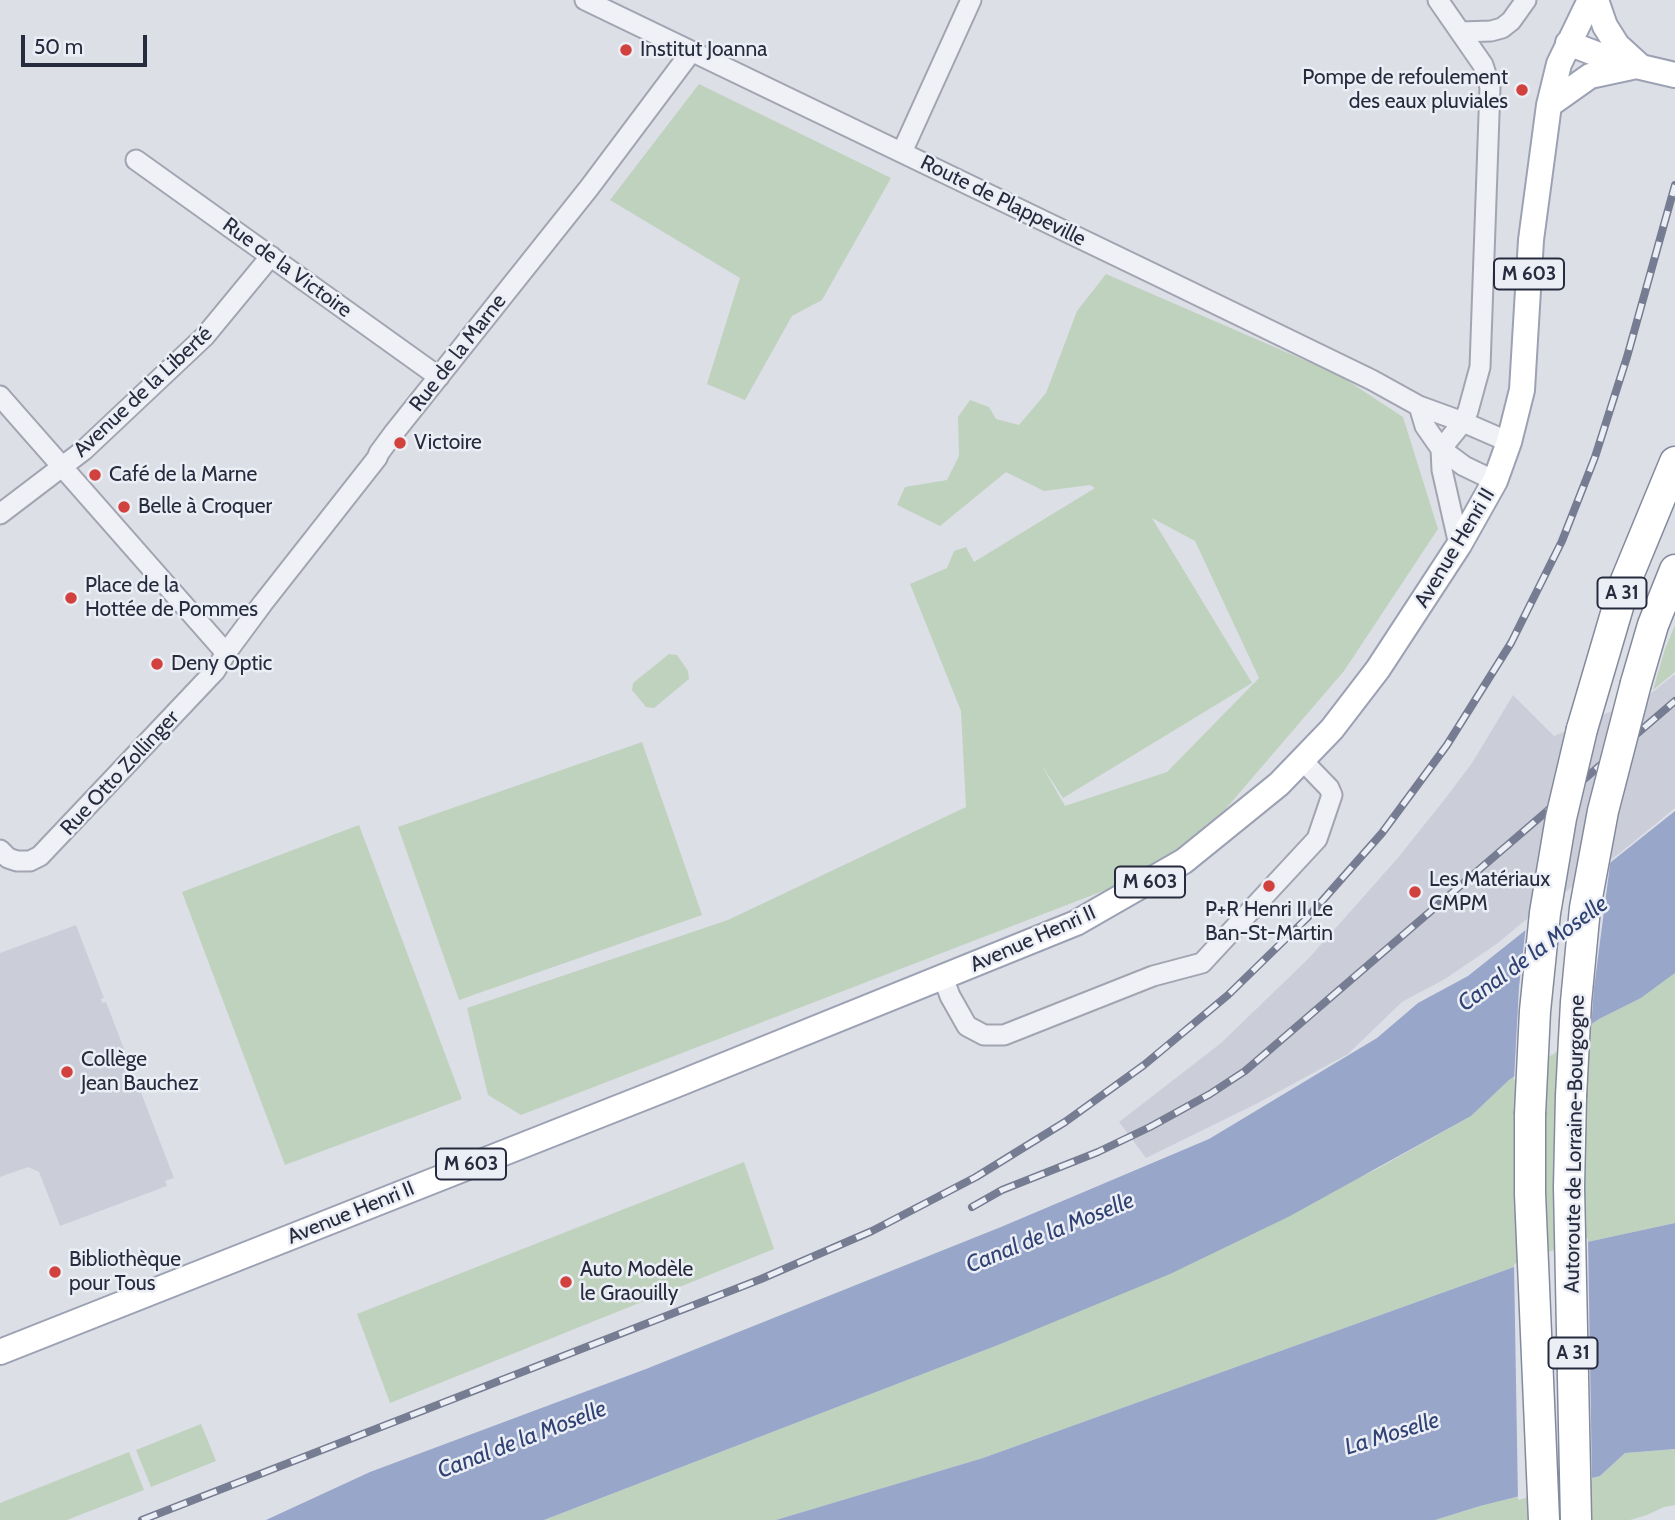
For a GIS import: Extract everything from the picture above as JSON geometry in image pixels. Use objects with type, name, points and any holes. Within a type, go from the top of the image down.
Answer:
[{"type":"highway","name":"Autoroute de Lorraine-Bourgogne","points":[[1544,1520],[1530,1194],[1534,1024],[1549,886],[1561,818],[1582,729],[1625,583],[1675,462]]},
{"type":"highway","name":"Autoroute de Lorraine-Bourgogne","points":[[1576,1520],[1569,1187],[1576,1002],[1586,908],[1603,811],[1653,625],[1675,570]]},
{"type":"main road","name":"Avenue Henri II","points":[[0,1352],[1076,923],[1184,861],[1279,784],[1332,729],[1378,669],[1459,545],[1495,481],[1509,442],[1521,390],[1531,240],[1549,105],[1568,43],[1591,0]]},
{"type":"main road","points":[[1596,0],[1605,26],[1617,46],[1640,66]]},
{"type":"main road","points":[[1568,43],[1615,61],[1675,75]]},
{"type":"main road","points":[[1549,105],[1590,76],[1640,66]]},
{"type":"street","name":"Route de Plappeville","points":[[585,0],[1372,380],[1419,406],[1509,442]]},
{"type":"street","points":[[902,152],[971,0]]},
{"type":"street","points":[[1438,0],[1483,65],[1490,86],[1480,366],[1472,402],[1462,422],[1441,449],[1442,470],[1459,545]]},
{"type":"street","points":[[1461,32],[1502,28],[1511,21],[1526,0]]},
{"type":"street","name":"Rue de la Marne","points":[[226,653],[589,188],[691,52]]},
{"type":"street","name":"Rue de la Victoire","points":[[136,160],[439,377]]},
{"type":"street","name":"Avenue de la Liberté","points":[[0,514],[84,450],[205,337],[271,256]]},
{"type":"street","points":[[0,396],[226,653]]},
{"type":"street","points":[[1419,406],[1425,426],[1441,449],[1464,466],[1495,481]]},
{"type":"street","name":"Rue Otto Zollinger","points":[[0,849],[8,858],[30,861],[49,848],[215,671],[226,653]]},
{"type":"street","points":[[943,977],[967,1026],[984,1035],[1004,1035],[1153,976],[1202,963],[1317,839],[1332,795],[1329,788],[1302,760]]},
{"type":"shaded area","points":[[1675,674],[1675,808],[1620,853],[1498,943],[1445,979],[1402,1002],[1348,1054],[1256,1104],[1146,1158],[1119,1122],[1221,1043],[1309,958],[1396,860],[1441,804],[1472,763],[1513,695],[1554,736],[1649,695]]},
{"type":"shaded area","name":"Collège Jean Bauchez","points":[[76,925],[104,998],[101,999],[102,1003],[106,1002],[174,1178],[165,1181],[167,1186],[60,1226],[39,1172],[28,1167],[0,1177],[0,953]]},
{"type":"green space","points":[[699,84],[891,178],[822,300],[792,316],[745,400],[707,384],[740,278],[610,200]]},
{"type":"green space","points":[[1106,274],[1339,375],[1403,417],[1438,529],[1344,671],[1181,861],[521,1115],[488,1095],[467,1008],[728,920],[966,807],[961,711],[910,584],[947,568],[954,551],[966,547],[974,562],[1095,488],[1090,485],[1044,491],[1006,472],[940,526],[897,505],[905,487],[947,480],[959,456],[958,417],[970,400],[989,407],[996,419],[1019,425],[1046,393],[1077,311]],"holes":[[[1152,518],[1195,541],[1259,678],[1167,772],[1065,806],[1041,764],[1063,798],[1252,683]]]},
{"type":"green space","points":[[1675,625],[1675,672],[1653,690],[1665,649]]},
{"type":"green space","points":[[669,654],[677,655],[688,671],[689,679],[654,708],[646,707],[632,690],[633,683]]},
{"type":"green space","points":[[642,742],[702,915],[459,1000],[398,827]]},
{"type":"green space","points":[[359,825],[462,1099],[285,1165],[182,892]]},
{"type":"green space","points":[[1675,973],[1675,1223],[1578,1244],[983,1458],[776,1520],[544,1520],[998,1345],[1377,1169],[1471,1116],[1509,1080],[1599,1019],[1641,998]]},
{"type":"green space","name":"Auto Modèle le Graouilly","points":[[744,1162],[774,1249],[390,1403],[357,1314]]},
{"type":"green space","points":[[201,1424],[216,1461],[151,1487],[136,1450]]},
{"type":"green space","points":[[1675,1449],[1675,1505],[1647,1515],[1630,1520],[1435,1520],[1600,1476],[1625,1453]]},
{"type":"green space","points":[[129,1452],[144,1490],[67,1520],[0,1520],[0,1503]]},
{"type":"water","name":"Canal de la Moselle","points":[[1675,811],[1675,973],[1641,998],[1599,1019],[1509,1080],[1471,1116],[1290,1216],[1170,1274],[998,1345],[544,1520],[266,1520],[370,1472],[646,1369],[1001,1227],[1209,1139],[1377,1038],[1418,1003],[1468,976]]},
{"type":"water","name":"La Moselle","points":[[1675,1223],[1675,1449],[1625,1453],[1600,1476],[1435,1520],[776,1520],[983,1458],[1578,1244]]},
{"type":"pier","points":[[1611,857],[1591,1029],[1514,1080],[1519,987],[1526,925]]},
{"type":"pier","points":[[1588,1238],[1592,1481],[1518,1500],[1514,1264]]},
{"type":"railway","points":[[142,1520],[761,1279],[872,1231],[976,1177],[1065,1122],[1144,1065],[1228,995],[1307,918],[1382,833],[1447,745],[1511,643],[1562,541],[1595,457],[1627,357],[1675,185]]},
{"type":"railway","points":[[972,1207],[1002,1190],[1098,1152],[1150,1127],[1245,1071],[1675,701]]},
{"type":"place","name":"Institut Joanna","points":[[626,50]]},
{"type":"place","name":"Pompe de refoulement des eaux pluviales","points":[[1522,90]]},
{"type":"place","name":"Victoire","points":[[400,443]]},
{"type":"place","name":"Café de la Marne","points":[[95,475]]},
{"type":"place","name":"Belle à Croquer","points":[[124,507]]},
{"type":"place","name":"Place de la Hottée de Pommes","points":[[71,598]]},
{"type":"place","name":"Deny Optic","points":[[157,664]]},
{"type":"place","name":"P+R Henri II Le Ban-St-Martin","points":[[1269,886]]},
{"type":"place","name":"Les Matériaux CMPM","points":[[1415,892]]},
{"type":"place","name":"Collège Jean Bauchez","points":[[67,1072]]},
{"type":"place","name":"Bibliothèque pour Tous","points":[[55,1272]]},
{"type":"place","name":"Auto Modèle le Graouilly","points":[[566,1282]]}]
